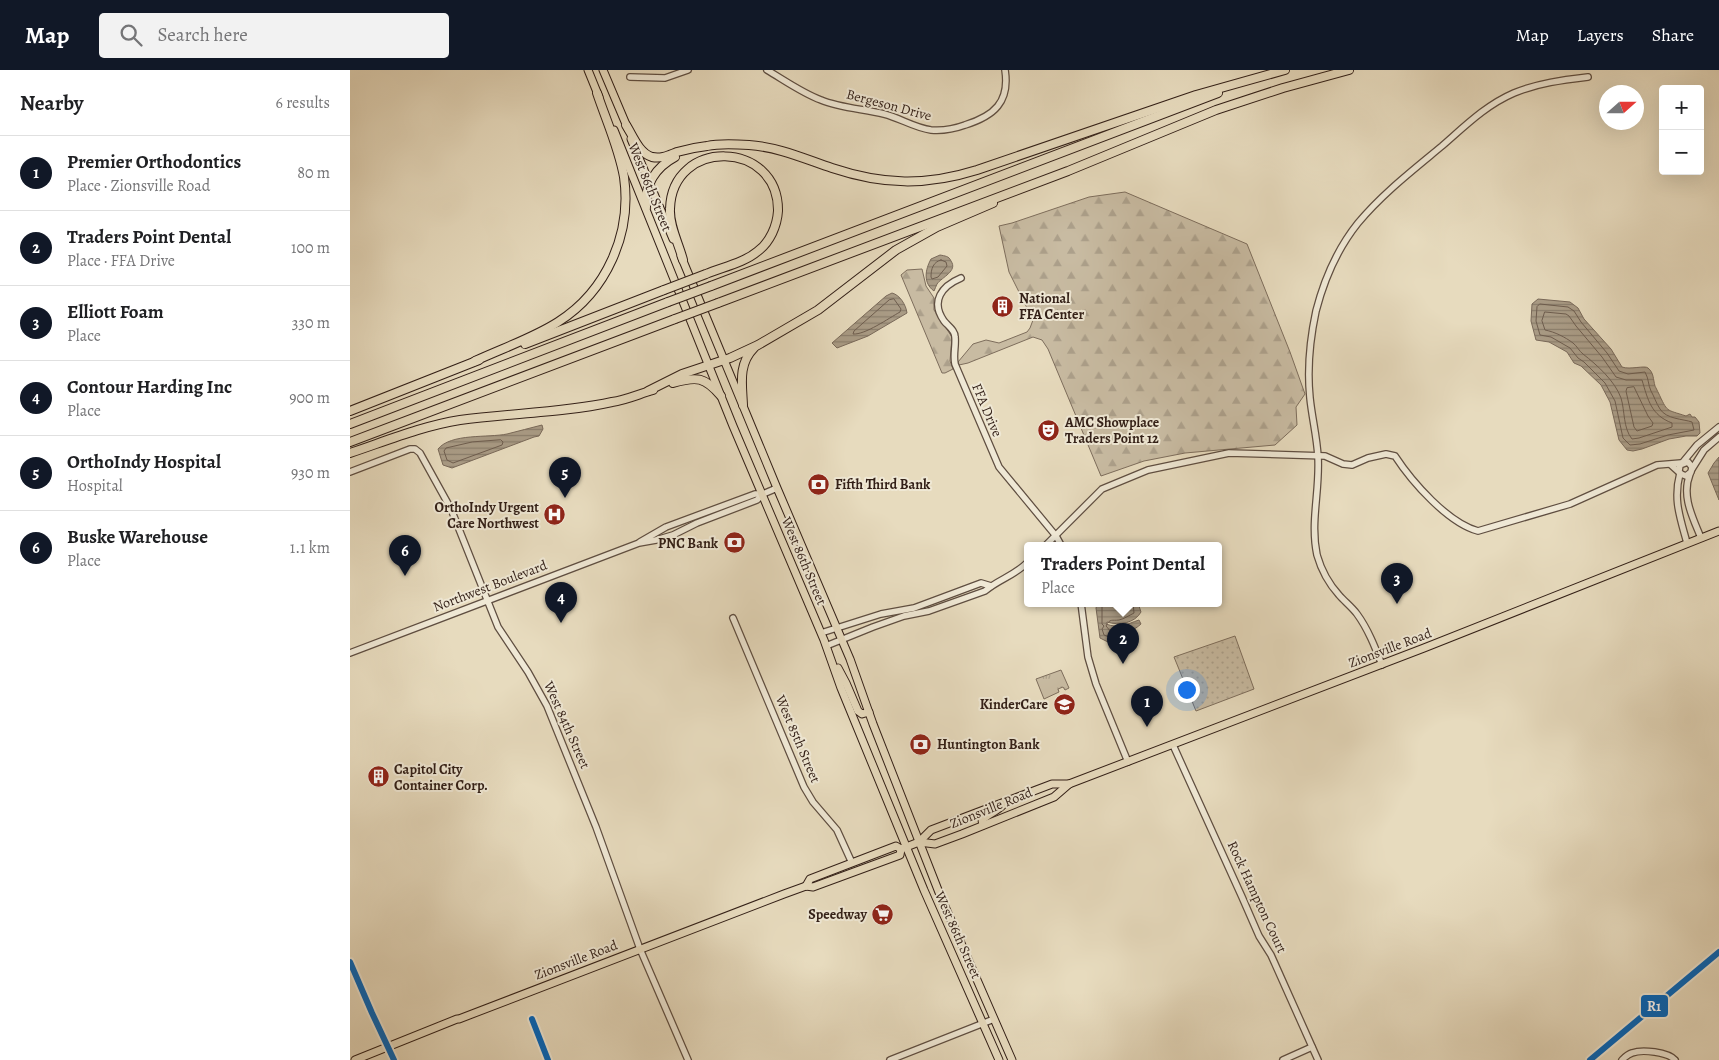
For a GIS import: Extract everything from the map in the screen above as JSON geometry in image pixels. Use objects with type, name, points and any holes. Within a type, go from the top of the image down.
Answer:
[{"type":"highway","points":[[626,125],[640,149],[652,156],[664,157],[679,151],[715,144],[756,146],[786,152],[869,179],[906,182],[936,180],[977,170],[1196,95],[1285,70]]},
{"type":"highway","points":[[648,391],[682,374],[725,360],[758,344],[818,310],[896,250],[922,235],[1068,170],[1167,129],[1283,88],[1349,70]]},
{"type":"highway","points":[[350,424],[1260,78]]},
{"type":"highway","points":[[350,411],[476,361],[539,332],[565,317],[595,289],[611,263],[621,235],[625,205],[624,179],[619,157],[597,93]]},
{"type":"highway","points":[[646,207],[646,195],[649,184],[660,167],[672,158],[693,149]]},
{"type":"highway","points":[[476,361],[706,274],[757,252],[767,242],[774,229],[778,208],[775,194],[765,175],[750,162],[729,156],[715,156],[695,164],[681,177],[671,196],[670,210],[671,222],[683,260]]},
{"type":"highway","points":[[350,442],[1068,170]]},
{"type":"highway","points":[[743,405],[743,362],[758,344]]},
{"type":"highway","points":[[350,453],[420,429],[500,415],[618,401],[694,378],[708,383],[721,396]]},
{"type":"main road","name":"West 86th Street","points":[[588,70],[646,207],[721,396],[821,633],[904,848],[1000,1060]]},
{"type":"main road","name":"West 86th Street","points":[[604,70],[666,225],[683,260],[842,640],[868,712],[956,933],[1012,1060]]},
{"type":"main road","name":"Zionsville Road","points":[[806,886],[810,879],[896,846],[904,848],[919,842],[931,830],[1052,784],[1069,784],[1173,745],[1382,665],[1719,531]]},
{"type":"main road","points":[[830,658],[846,683],[858,711],[862,714],[868,712]]},
{"type":"main road","name":"Zionsville Road","points":[[919,842],[935,844],[1054,797],[1069,784]]},
{"type":"main road","points":[[983,825],[982,820],[984,817],[997,812],[1006,802]]},
{"type":"main road","name":"Zionsville Road","points":[[356,1060],[806,886],[813,888],[900,855],[904,848]]},
{"type":"street","points":[[630,77],[661,78],[688,70]]},
{"type":"street","name":"Bergeson Drive","points":[[767,70],[822,101],[886,114],[922,128],[948,130],[982,119],[994,111],[1003,97],[1006,84],[1004,70]]},
{"type":"street","points":[[1382,665],[1371,638],[1357,614],[1331,585],[1321,568],[1318,556],[1313,524],[1318,477],[1318,456],[1310,397],[1309,358],[1316,311],[1333,263],[1357,224],[1395,186],[1490,105],[1516,92],[1539,84],[1588,77]]},
{"type":"street","name":"FFA Drive","points":[[961,278],[950,282],[943,288],[939,295],[938,303],[939,311],[955,336],[953,356],[955,364],[999,467],[1059,542]]},
{"type":"street","points":[[1687,543],[1677,507],[1679,467],[1697,445],[1719,427]]},
{"type":"street","points":[[1701,538],[1687,500],[1687,487],[1691,471],[1704,450],[1719,437]]},
{"type":"street","name":"West 84th Street","points":[[350,472],[410,449],[418,451],[451,509],[486,601],[502,634],[528,672],[547,706],[594,821],[640,949],[688,1060]]},
{"type":"street","points":[[1049,542],[1102,489],[1148,470],[1229,453],[1325,456],[1343,464],[1352,465],[1368,458],[1386,454],[1395,456],[1429,497],[1452,517],[1470,529],[1478,531],[1570,504],[1656,465],[1689,463],[1691,471]]},
{"type":"street","points":[[1671,465],[1684,475],[1691,471]]},
{"type":"street","name":"Northwest Boulevard","points":[[639,542],[673,535],[697,523],[757,500],[763,494],[777,488]]},
{"type":"street","name":"Northwest Boulevard","points":[[350,653],[639,542],[666,527],[755,494],[763,494]]},
{"type":"street","points":[[826,646],[904,616],[948,605],[985,591],[990,586],[1018,572],[1024,566]]},
{"type":"street","points":[[821,633],[881,614],[914,608],[982,583],[990,586]]},
{"type":"street","points":[[1082,607],[1088,656],[1096,684],[1128,762]]},
{"type":"street","name":"West 85th Street","points":[[733,618],[804,787],[813,802],[837,830],[852,863]]},
{"type":"street","name":"Rock Hampton Court","points":[[1173,745],[1318,1060]]},
{"type":"street","points":[[890,1060],[994,1019]]},
{"type":"street","points":[[1283,1060],[1312,1047]]},
{"type":"street","points":[[1622,1060],[1633,1052],[1664,1053],[1675,1060]]},
{"type":"green space","points":[[1125,192],[1247,244],[1305,394],[1296,407],[1297,425],[1275,445],[1185,453],[1144,461],[1101,476],[1048,349],[1042,340],[1033,337],[959,365],[958,362],[973,344],[986,340],[999,343],[1027,332],[1033,320],[1009,272],[999,226],[1089,197]]},
{"type":"green space","points":[[922,269],[926,286],[934,298],[934,310],[952,337],[950,361],[953,369],[945,373],[942,373],[901,275],[907,270]]},
{"type":"green space","points":[[1235,636],[1254,689],[1196,711],[1174,657]]},
{"type":"green space","points":[[1061,670],[1069,688],[1065,690],[1063,687],[1058,689],[1059,692],[1044,699],[1036,679]]},
{"type":"water","points":[[940,255],[949,258],[953,265],[951,271],[937,284],[934,291],[928,284],[926,272],[931,259]]},
{"type":"water","points":[[892,293],[902,301],[907,313],[868,336],[837,348],[832,343],[886,296]]},
{"type":"water","points":[[1538,299],[1570,302],[1578,308],[1584,319],[1611,349],[1622,367],[1648,368],[1666,407],[1674,412],[1686,416],[1690,414],[1692,417],[1695,417],[1699,422],[1700,433],[1697,436],[1669,439],[1642,449],[1627,450],[1619,440],[1610,402],[1601,385],[1581,366],[1574,363],[1567,352],[1549,342],[1536,340],[1531,321],[1532,304]]},
{"type":"water","points":[[542,425],[543,429],[539,436],[452,468],[443,465],[438,449],[452,440],[507,434]]},
{"type":"water","points":[[1719,457],[1719,500],[1708,473]]},
{"type":"water","points":[[1139,607],[1141,612],[1135,619],[1126,623],[1107,622],[1106,624],[1119,626],[1139,620],[1141,624],[1130,632],[1108,642],[1100,638],[1096,608]]},
{"type":"transit line","name":"R1","points":[[1590,1060],[1719,952]]},
{"type":"transit line","name":"R1","points":[[350,962],[394,1060]]},
{"type":"transit line","name":"R1","points":[[532,1019],[548,1060]]},
{"type":"place","name":"National FFA Center","points":[[1003,306]]},
{"type":"place","name":"AMC Showplace Traders Point 12","points":[[1049,430]]},
{"type":"place","name":"Fifth Third Bank","points":[[819,484]]},
{"type":"place","name":"OrthoIndy Hospital","points":[[565,498]]},
{"type":"place","name":"OrthoIndy Urgent Care Northwest","points":[[555,515]]},
{"type":"place","name":"PNC Bank","points":[[734,543]]},
{"type":"place","name":"Buske Warehouse","points":[[405,576]]},
{"type":"place","name":"Elliott Foam","points":[[1397,604]]},
{"type":"place","name":"Contour Harding Inc","points":[[561,623]]},
{"type":"place","name":"Traders Point Dental","points":[[1123,664]]},
{"type":"place","name":"KinderCare","points":[[1064,704]]},
{"type":"place","name":"Premier Orthodontics","points":[[1147,727]]},
{"type":"place","name":"Huntington Bank","points":[[921,744]]},
{"type":"place","name":"Capitol City Container Corp.","points":[[378,777]]},
{"type":"place","name":"Speedway","points":[[883,914]]}]
